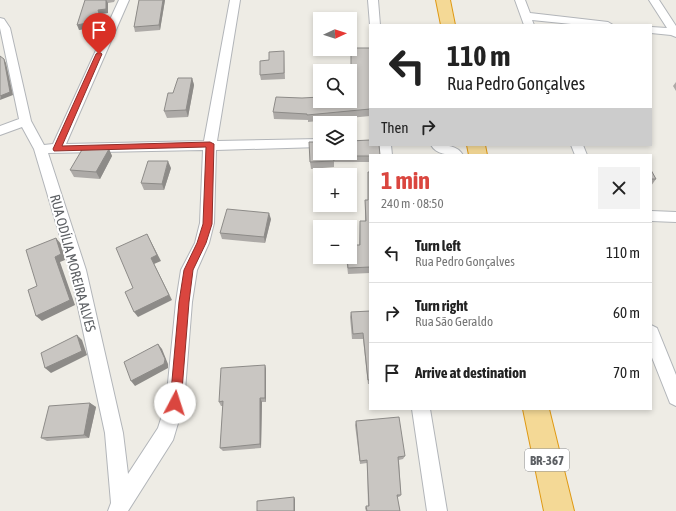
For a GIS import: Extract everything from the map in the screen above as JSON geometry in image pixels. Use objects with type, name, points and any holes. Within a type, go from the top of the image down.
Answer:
[{"type":"highway","points":[[443,0],[448,24]]},
{"type":"highway","name":"BR-367","points":[[536,410],[559,511]]},
{"type":"street","points":[[57,149],[124,0]]},
{"type":"street","points":[[120,507],[166,433],[175,403],[184,302],[189,270],[202,243],[207,224],[210,144],[235,0]]},
{"type":"street","points":[[373,0],[375,24]]},
{"type":"street","points":[[520,0],[528,21],[588,24]]},
{"type":"street","points":[[654,0],[676,33]]},
{"type":"street","name":"RUA ODÍLIA MOREIRA ALVES","points":[[2,24],[25,121],[40,149],[79,277],[114,433],[120,507]]},
{"type":"street","points":[[652,30],[676,33]]},
{"type":"street","points":[[0,131],[25,121]]},
{"type":"street","points":[[40,149],[210,144],[313,143]]},
{"type":"street","points":[[439,146],[455,154]]},
{"type":"street","points":[[652,216],[676,217]]},
{"type":"street","points":[[652,336],[676,397]]},
{"type":"street","points":[[421,410],[437,511]]},
{"type":"building","points":[[85,0],[106,0],[106,9],[98,10],[101,20],[77,25]]},
{"type":"building","points":[[139,0],[163,0],[159,25],[134,27]]},
{"type":"building","points":[[357,48],[369,48],[369,109],[307,115],[273,112],[276,97],[313,97],[313,108],[357,108],[357,64],[351,64],[351,56],[357,56]]},
{"type":"building","points":[[284,51],[284,73],[260,75],[260,61],[269,60],[269,52]]},
{"type":"building","points":[[0,56],[4,59],[10,92],[0,96]]},
{"type":"building","points":[[178,78],[192,78],[186,110],[164,111],[168,93],[173,93]]},
{"type":"building","points":[[369,140],[369,146],[379,146],[380,154],[369,154],[369,156],[357,156],[357,141]]},
{"type":"building","points":[[309,142],[313,142],[313,160],[334,161],[310,162]]},
{"type":"building","points":[[83,148],[109,149],[96,172],[70,170]]},
{"type":"building","points":[[148,161],[168,161],[162,184],[141,183]]},
{"type":"building","points":[[369,172],[369,267],[348,268],[348,264],[357,264],[357,245],[360,245],[360,221],[366,221],[365,200],[368,200]]},
{"type":"building","points":[[652,172],[656,179],[652,179]]},
{"type":"building","points":[[227,209],[269,213],[264,237],[220,233]]},
{"type":"building","points":[[147,234],[157,255],[151,258],[169,295],[134,312],[125,292],[133,288],[116,248]]},
{"type":"building","points":[[56,238],[61,254],[55,257],[70,300],[36,316],[28,290],[37,286],[26,250]]},
{"type":"building","points":[[369,311],[369,380],[363,333],[353,334],[351,312]]},
{"type":"building","points":[[77,335],[82,351],[45,368],[41,353]]},
{"type":"building","points":[[158,344],[165,359],[164,364],[131,381],[124,362]]},
{"type":"building","points":[[265,365],[265,398],[260,398],[260,444],[220,448],[223,401],[219,402],[221,368]]},
{"type":"building","points":[[90,403],[84,435],[41,438],[49,406]]},
{"type":"building","points":[[399,417],[405,456],[398,457],[401,495],[397,495],[400,511],[367,511],[366,506],[369,506],[367,460],[360,461],[356,421]]},
{"type":"building","points":[[294,497],[294,511],[257,511],[257,501]]},
{"type":"route","points":[[99,54],[57,149],[210,144],[207,224],[202,243],[189,270],[184,302],[175,403]]}]
